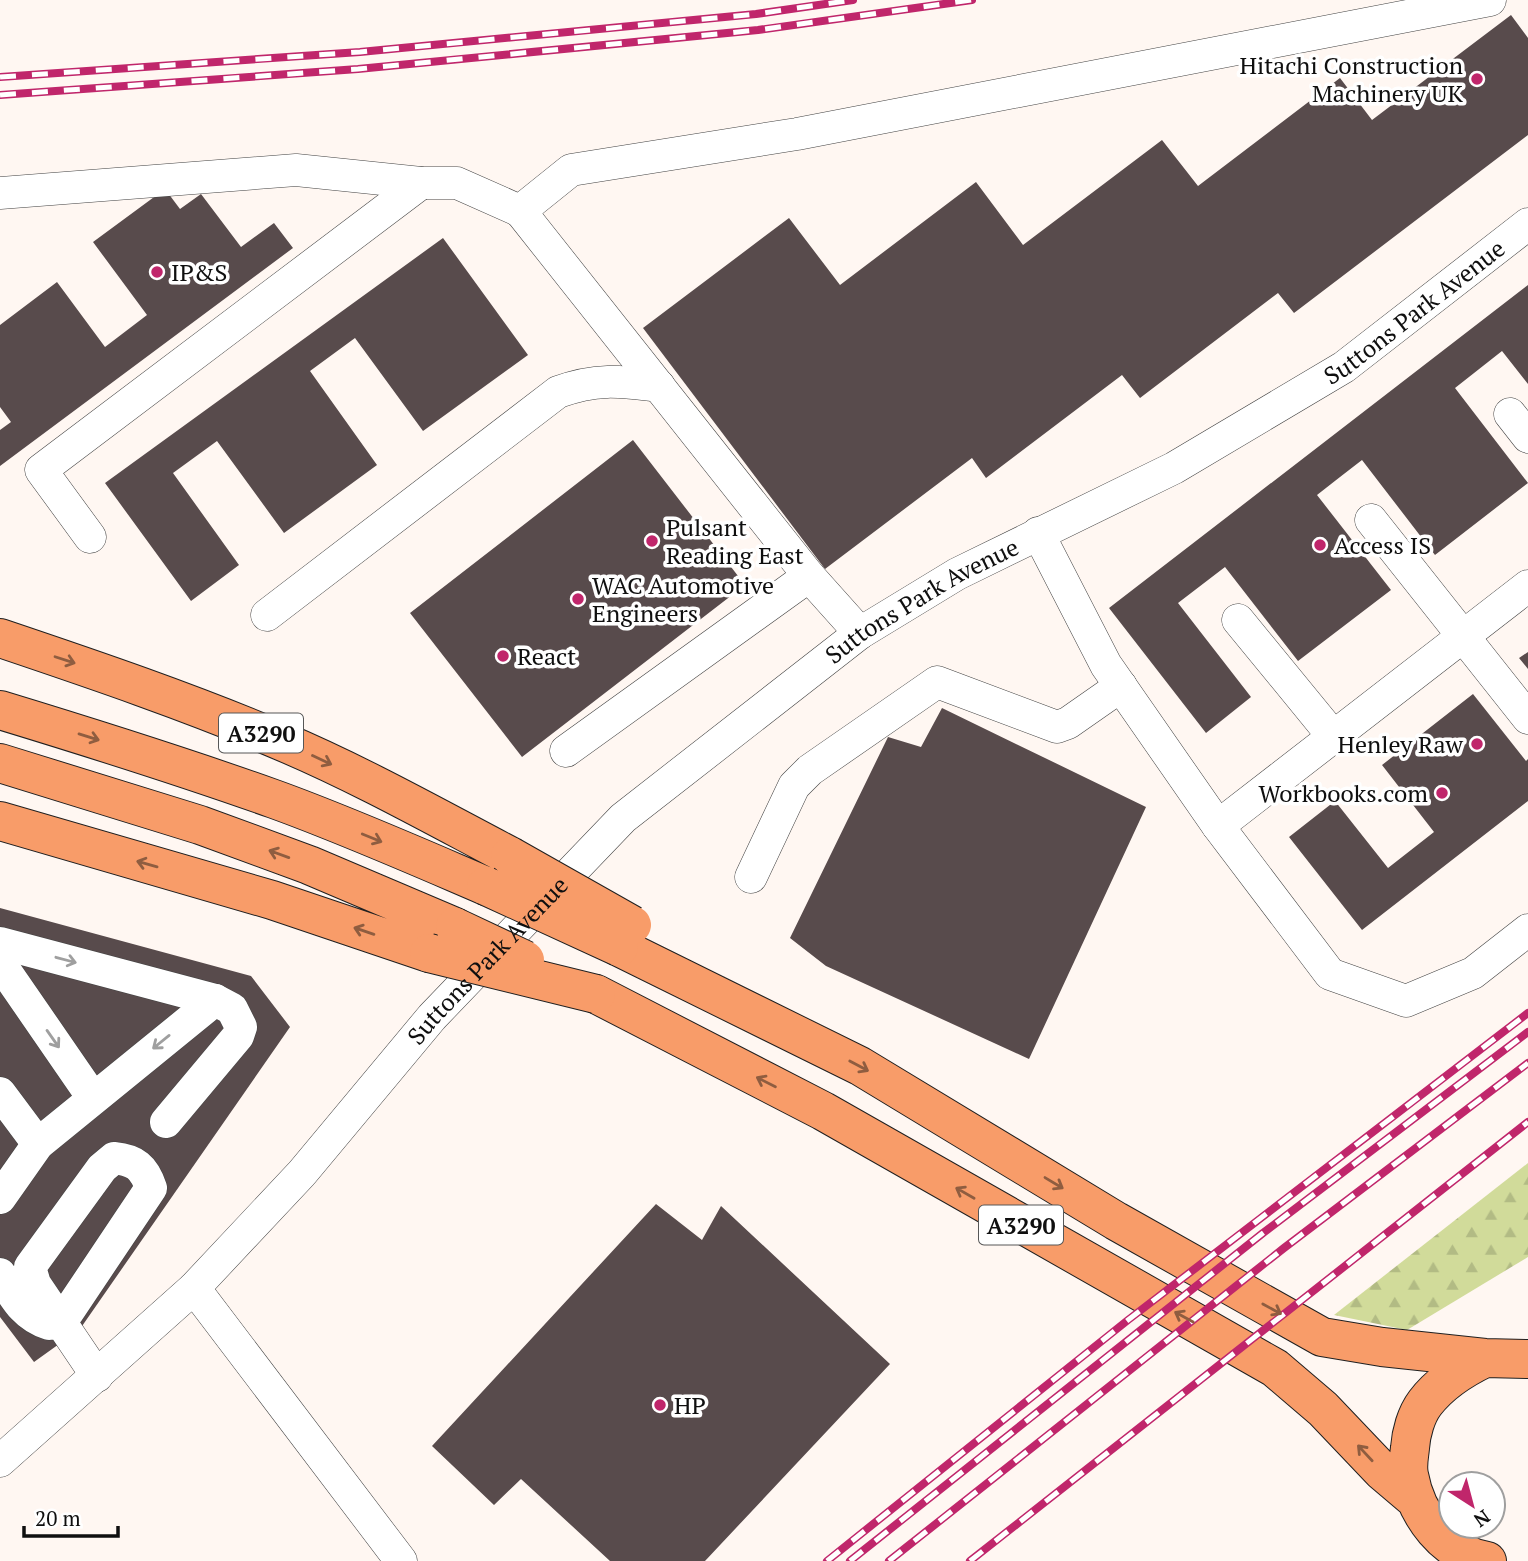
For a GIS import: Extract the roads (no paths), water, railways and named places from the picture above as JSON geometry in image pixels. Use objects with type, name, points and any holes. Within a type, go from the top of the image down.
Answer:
[{"type":"main road","name":"A3290","points":[[0,638],[127,680],[280,740],[345,770],[510,856],[626,936],[732,1004],[860,1066],[1116,1221],[1322,1337],[1382,1348],[1485,1358]]},
{"type":"main road","name":"A3290","points":[[0,710],[137,752],[276,800],[486,886],[626,936]]},
{"type":"main road","name":"A3290","points":[[0,763],[200,825],[309,865],[456,927],[596,994],[823,1111],[1275,1368],[1324,1409],[1382,1471],[1415,1499]]},
{"type":"main road","name":"A3290","points":[[0,821],[272,900],[429,953],[596,994]]},
{"type":"main road","points":[[1487,1561],[1448,1552],[1423,1515],[1415,1499],[1408,1472],[1411,1434],[1424,1404],[1456,1371],[1485,1358],[1528,1359]]},
{"type":"street","points":[[520,211],[571,170],[811,131],[1490,0]]},
{"type":"street","points":[[0,193],[296,170],[421,183],[457,183],[520,211],[810,576],[860,633]]},
{"type":"street","points":[[90,537],[41,470],[421,183]]},
{"type":"street","name":"Suttons Park Avenue","points":[[0,1461],[194,1288],[302,1172],[432,1017],[623,818],[860,633],[957,574],[1174,468],[1344,366],[1528,224]]},
{"type":"street","points":[[267,615],[558,392],[582,383],[607,381],[659,386]]},
{"type":"street","points":[[1371,520],[1528,718]]},
{"type":"street","name":"Suttons Park Avenue","points":[[1038,533],[1106,665],[1218,826],[1330,974],[1406,1001],[1473,973],[1528,930]]},
{"type":"street","points":[[566,751],[810,576]]},
{"type":"street","points":[[1218,826],[1528,586]]},
{"type":"street","points":[[1238,620],[1333,736]]},
{"type":"street","points":[[751,877],[794,786],[810,770],[937,682],[1057,727],[1068,723],[1121,686]]},
{"type":"street","points":[[0,943],[215,1000],[232,1009],[240,1027],[238,1036],[166,1122]]},
{"type":"street","points":[[0,963],[93,1098]]},
{"type":"street","points":[[0,1198],[38,1144],[215,1000]]},
{"type":"street","points":[[0,1093],[38,1144]]},
{"type":"street","points":[[0,1274],[24,1311],[37,1320],[49,1324],[59,1318],[68,1312],[151,1188],[147,1175],[130,1160],[114,1158],[102,1168],[30,1267],[35,1284],[58,1318],[66,1330],[74,1341],[97,1376]]},
{"type":"street","points":[[194,1288],[401,1561]]},
{"type":"railway","points":[[0,77],[360,52],[756,14],[853,0]]},
{"type":"railway","points":[[0,95],[358,69],[758,30],[972,0]]},
{"type":"railway","points":[[827,1561],[1128,1320],[1528,1013]]},
{"type":"railway","points":[[850,1561],[1263,1233],[1528,1032]]},
{"type":"railway","points":[[889,1561],[1284,1248],[1528,1063]]},
{"type":"railway","points":[[970,1561],[1528,1122]]},
{"type":"place","name":"Hitachi Construction Machinery UK","points":[[1477,79]]},
{"type":"place","name":"IP&S","points":[[157,272]]},
{"type":"place","name":"Pulsant Reading East","points":[[652,541]]},
{"type":"place","name":"Access IS","points":[[1320,545]]},
{"type":"place","name":"WAC Automotive Engineers","points":[[578,599]]},
{"type":"place","name":"React","points":[[503,656]]},
{"type":"place","name":"Henley Raw","points":[[1477,744]]},
{"type":"place","name":"Workbooks.com","points":[[1442,793]]},
{"type":"place","name":"HP","points":[[660,1405]]}]
